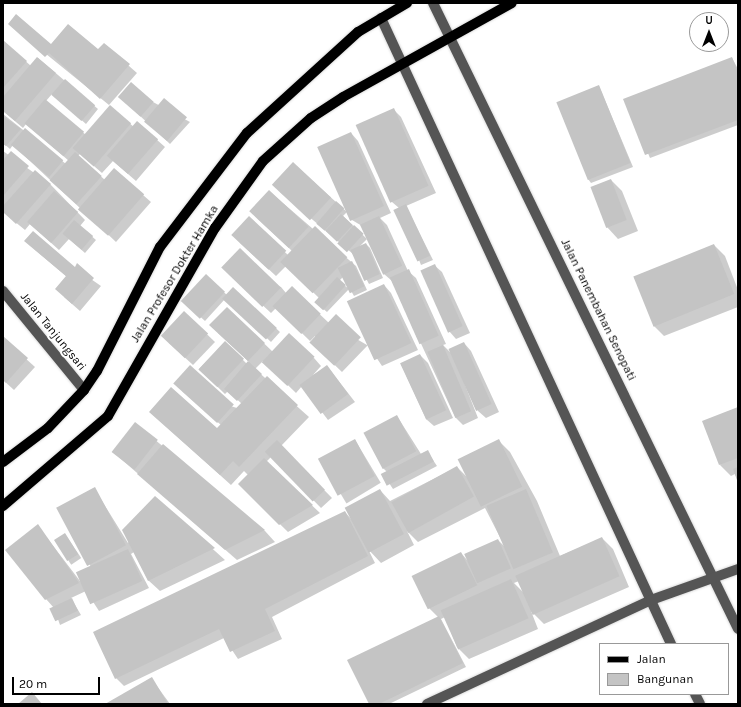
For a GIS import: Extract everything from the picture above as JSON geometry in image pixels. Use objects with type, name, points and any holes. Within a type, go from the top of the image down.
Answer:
[{"type":"main road","name":"Jalan Profesor Dokter Hamka","points":[[3,462],[48,428],[84,390],[97,371],[160,247],[247,133],[358,32],[407,3]]},
{"type":"main road","name":"Jalan Profesor Dokter Hamka","points":[[3,506],[108,416],[215,228],[263,161],[311,118],[512,3]]},
{"type":"street","name":"Jalan Panembahan Senopati","points":[[433,3],[738,629]]},
{"type":"street","points":[[381,18],[405,63],[671,643]]},
{"type":"street","name":"Jalan Tanjungsari","points":[[3,291],[84,390]]},
{"type":"street","points":[[427,704],[651,600],[713,576],[738,569]]},
{"type":"street","points":[[696,695],[700,704]]},
{"type":"building","points":[[16,14],[51,44],[68,24],[98,49],[104,43],[130,64],[100,99],[49,53],[45,57],[8,24]]},
{"type":"building","points":[[3,40],[27,61],[3,88]]},
{"type":"building","points":[[37,57],[56,73],[15,121],[3,111],[3,97]]},
{"type":"building","points":[[732,57],[738,72],[738,120],[645,155],[623,99]]},
{"type":"building","points":[[65,79],[95,105],[81,121],[51,95]]},
{"type":"building","points":[[131,82],[154,102],[141,117],[118,97]]},
{"type":"building","points":[[599,85],[630,163],[588,180],[556,102]]},
{"type":"building","points":[[164,98],[187,117],[167,141],[144,122]]},
{"type":"building","points":[[45,99],[84,132],[63,156],[24,124]]},
{"type":"building","points":[[110,105],[131,123],[94,166],[73,148]]},
{"type":"building","points":[[394,108],[429,186],[390,203],[356,125]]},
{"type":"building","points":[[3,116],[21,129],[6,146],[3,144]]},
{"type":"building","points":[[137,121],[158,139],[128,174],[107,156]]},
{"type":"building","points":[[25,128],[63,160],[49,177],[11,145]]},
{"type":"building","points":[[351,132],[384,206],[350,221],[317,147]]},
{"type":"building","points":[[11,151],[29,166],[3,196],[3,160]]},
{"type":"building","points":[[75,152],[102,176],[76,204],[50,180]]},
{"type":"building","points":[[293,162],[331,197],[310,220],[272,185]]},
{"type":"building","points":[[114,168],[144,194],[108,236],[78,210]]},
{"type":"building","points":[[35,170],[51,184],[16,224],[3,212],[3,206]]},
{"type":"building","points":[[611,179],[627,220],[606,228],[590,187]]},
{"type":"building","points":[[269,190],[308,227],[289,248],[249,211]]},
{"type":"building","points":[[54,191],[78,212],[51,243],[27,222]]},
{"type":"building","points":[[336,201],[344,208],[325,231],[316,224]]},
{"type":"building","points":[[406,204],[430,256],[417,262],[393,210]]},
{"type":"building","points":[[341,214],[353,225],[337,242],[325,231]]},
{"type":"building","points":[[249,216],[286,251],[269,270],[231,235]]},
{"type":"building","points":[[379,216],[402,266],[383,275],[360,225]]},
{"type":"building","points":[[74,220],[93,236],[82,250],[62,234]]},
{"type":"building","points":[[354,225],[364,234],[347,252],[337,244]]},
{"type":"building","points":[[315,226],[347,257],[313,293],[280,262]]},
{"type":"building","points":[[33,231],[75,267],[77,263],[94,278],[72,304],[55,289],[66,276],[24,241]]},
{"type":"building","points":[[366,243],[380,274],[364,281],[350,250]]},
{"type":"building","points":[[714,244],[734,294],[654,327],[633,277]]},
{"type":"building","points":[[240,248],[281,288],[262,307],[221,267]]},
{"type":"building","points":[[352,261],[364,286],[350,293],[338,268]]},
{"type":"building","points":[[435,264],[463,326],[448,333],[420,271]]},
{"type":"building","points":[[409,269],[439,336],[420,344],[390,278]]},
{"type":"building","points":[[206,274],[225,292],[200,319],[181,301]]},
{"type":"building","points":[[337,277],[346,285],[323,310],[314,302]]},
{"type":"building","points":[[384,284],[411,343],[374,360],[347,301]]},
{"type":"building","points":[[292,286],[321,314],[301,334],[273,306]]},
{"type":"building","points":[[233,287],[277,328],[266,340],[222,299]]},
{"type":"building","points":[[227,307],[265,343],[248,361],[209,325]]},
{"type":"building","points":[[184,311],[208,334],[185,358],[161,336]]},
{"type":"building","points":[[336,314],[361,337],[334,366],[309,343]]},
{"type":"building","points":[[289,333],[315,357],[287,386],[262,362]]},
{"type":"building","points":[[3,336],[28,358],[6,383],[3,380]]},
{"type":"building","points":[[225,341],[244,359],[217,387],[198,370]]},
{"type":"building","points":[[464,342],[492,404],[476,411],[448,349]]},
{"type":"building","points":[[443,345],[471,411],[455,418],[427,352]]},
{"type":"building","points":[[420,354],[446,410],[426,419],[400,363]]},
{"type":"building","points":[[248,361],[262,374],[237,401],[224,389]]},
{"type":"building","points":[[190,365],[234,404],[217,423],[173,384]]},
{"type":"building","points":[[327,365],[348,394],[321,414],[299,385]]},
{"type":"building","points":[[267,376],[298,405],[239,467],[233,461],[220,475],[149,412],[171,387],[217,428]]},
{"type":"building","points":[[738,407],[738,458],[719,465],[702,421]]},
{"type":"building","points":[[397,415],[416,451],[383,469],[363,433]]},
{"type":"building","points":[[135,422],[158,440],[134,470],[112,452]]},
{"type":"building","points":[[355,439],[375,476],[338,496],[318,459]]},
{"type":"building","points":[[499,439],[522,487],[481,507],[458,459]]},
{"type":"building","points":[[277,440],[325,490],[313,501],[265,452]]},
{"type":"building","points":[[163,444],[265,530],[225,550],[137,474]]},
{"type":"building","points":[[428,450],[434,462],[387,486],[381,474]]},
{"type":"building","points":[[264,458],[313,505],[279,525],[238,484]]},
{"type":"building","points":[[457,466],[474,497],[408,533],[391,502]]},
{"type":"building","points":[[738,467],[738,483],[733,469]]},
{"type":"building","points":[[95,487],[126,545],[87,566],[56,508]]},
{"type":"building","points":[[380,489],[404,534],[369,553],[345,508]]},
{"type":"building","points":[[526,489],[553,553],[513,569],[486,506]]},
{"type":"building","points":[[155,496],[215,548],[148,581],[122,530]]},
{"type":"building","points":[[345,511],[368,556],[265,609],[275,631],[230,652],[219,629],[115,679],[93,632]]},
{"type":"building","points":[[38,524],[79,583],[45,600],[5,550]]},
{"type":"building","points":[[65,533],[78,554],[67,561],[54,540]]},
{"type":"building","points":[[602,537],[619,576],[533,615],[515,576]]},
{"type":"building","points":[[498,539],[511,568],[477,583],[464,554]]},
{"type":"building","points":[[128,549],[142,581],[90,604],[76,572]]},
{"type":"building","points":[[461,552],[477,585],[428,609],[412,576]]},
{"type":"building","points":[[511,579],[528,618],[458,650],[441,610]]},
{"type":"building","points":[[72,598],[78,611],[55,621],[49,609]]},
{"type":"building","points":[[439,616],[463,663],[379,704],[369,704],[347,660]]},
{"type":"building","points":[[152,677],[168,704],[105,704]]},
{"type":"building","points":[[32,692],[42,704],[18,704]]}]
